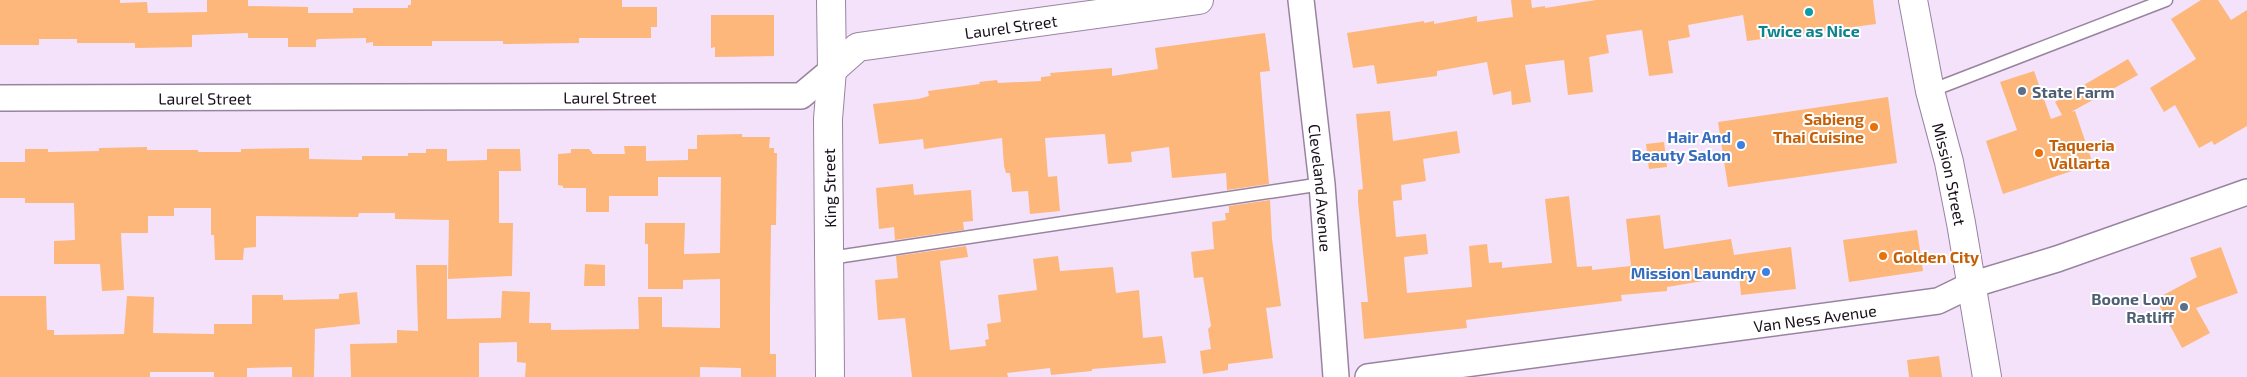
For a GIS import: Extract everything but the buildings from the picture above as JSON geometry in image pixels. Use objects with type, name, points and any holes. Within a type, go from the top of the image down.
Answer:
[{"type":"main road","name":"King Street","points":[[830,377],[828,119],[832,70],[831,0]]},
{"type":"main road","name":"Laurel Street","points":[[832,70],[858,47],[1199,0]]},
{"type":"main road","name":"Mission Street","points":[[1913,0],[1930,91],[1948,162],[1987,377]]},
{"type":"street","name":"Cleveland Avenue","points":[[1301,0],[1322,184],[1336,377]]},
{"type":"street","name":"Laurel Street","points":[[0,98],[800,96],[832,70]]},
{"type":"street","name":"Van Ness Avenue","points":[[1368,377],[1938,301],[1971,285],[2058,259],[2247,192]]},
{"type":"lane","points":[[1930,91],[2166,0]]},
{"type":"lane","points":[[830,258],[1322,184]]},
{"type":"place","name":"Twice as Nice","points":[[1809,12]]},
{"type":"place","name":"State Farm","points":[[2022,91]]},
{"type":"place","name":"Sabieng Thai Cuisine","points":[[1874,127]]},
{"type":"place","name":"Hair And Beauty Salon","points":[[1741,145]]},
{"type":"place","name":"Taqueria Vallarta","points":[[2039,153]]},
{"type":"place","name":"Golden City","points":[[1883,256]]},
{"type":"place","name":"Mission Laundry","points":[[1766,272]]},
{"type":"place","name":"Boone Low Ratliff","points":[[2184,307]]}]
